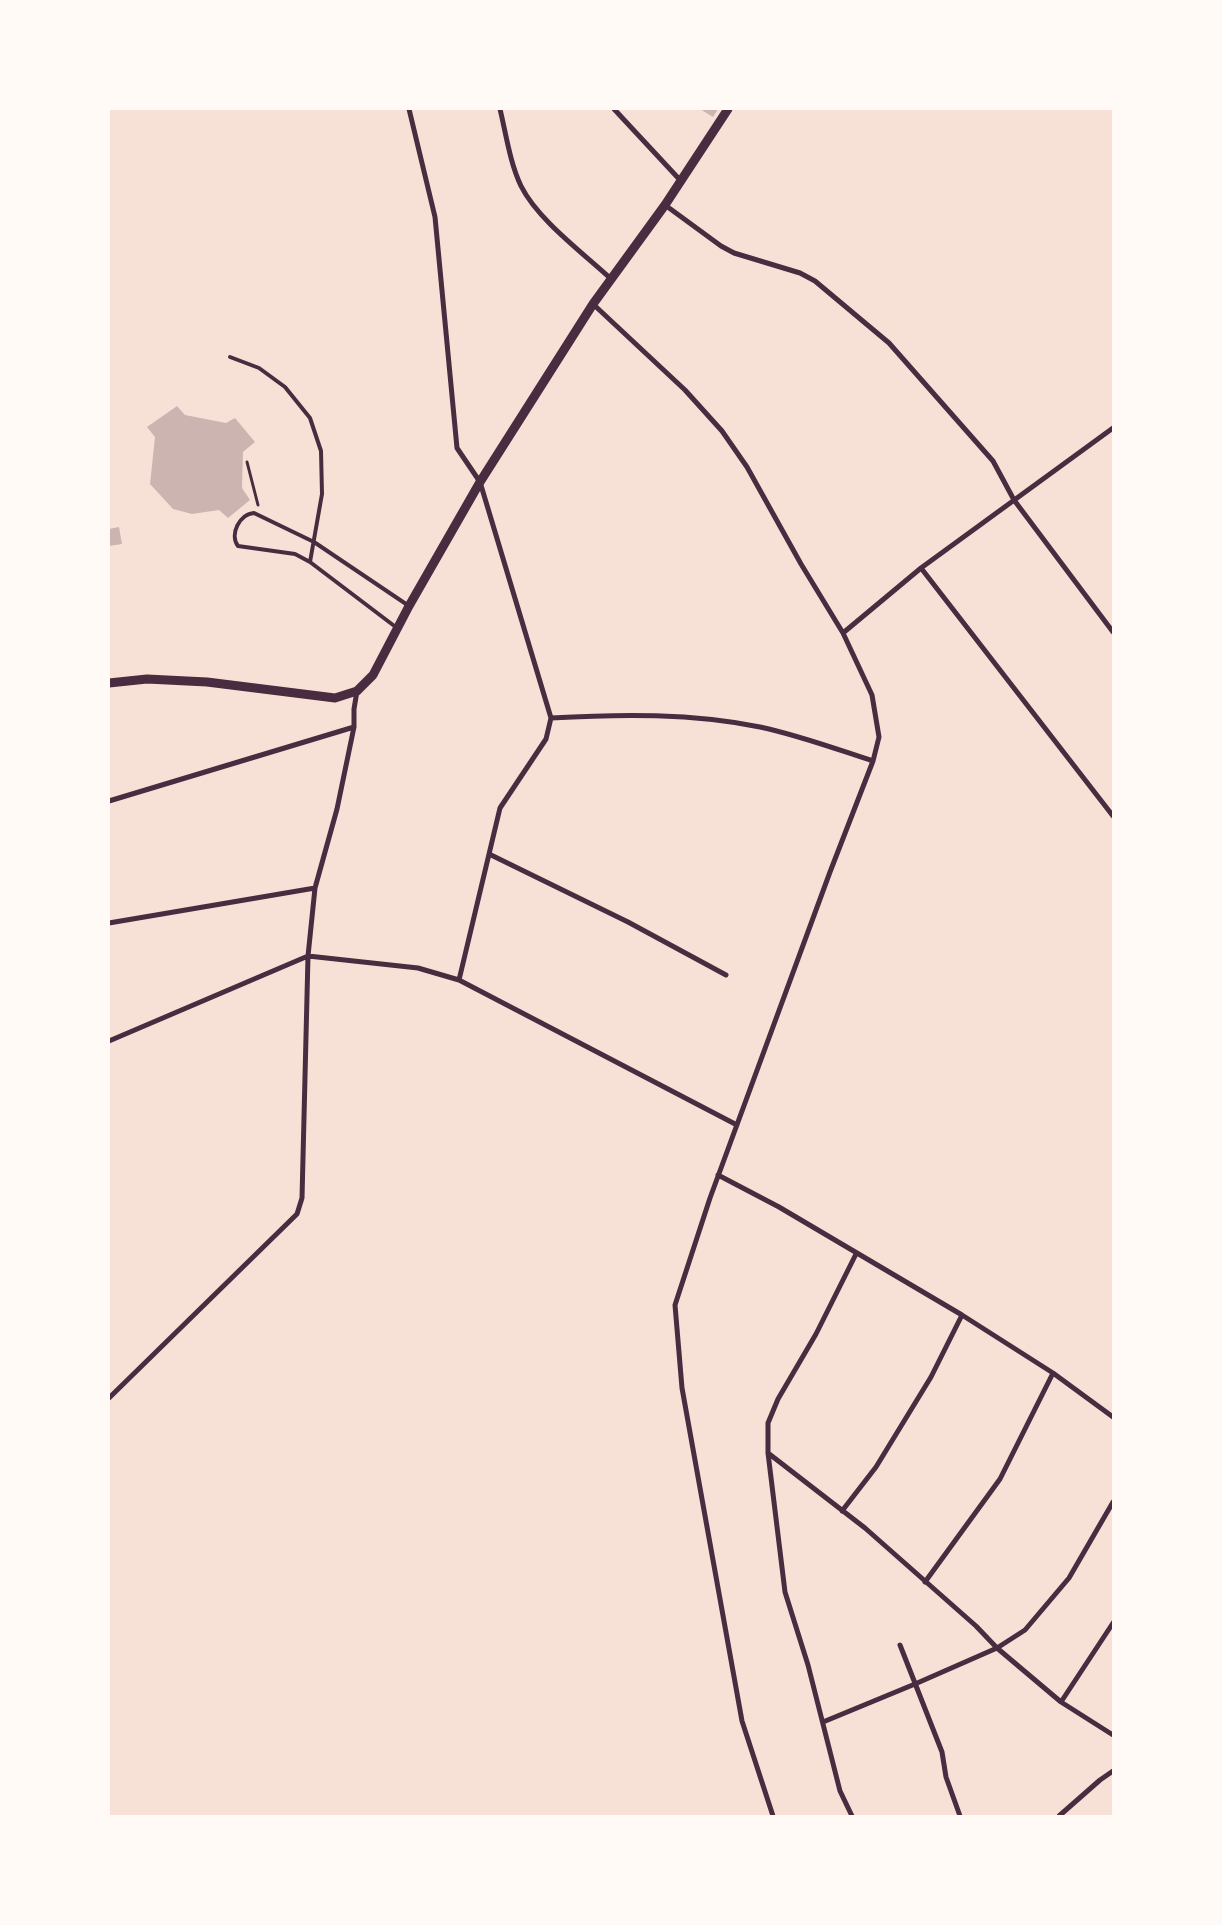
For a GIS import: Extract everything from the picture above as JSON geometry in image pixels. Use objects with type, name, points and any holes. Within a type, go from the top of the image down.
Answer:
[{"type":"street","points":[[410,109],[435,217],[457,448],[480,482],[551,718],[546,739],[500,808],[459,980]]},
{"type":"street","points":[[500,109],[513,162],[522,186],[544,218],[611,279]]},
{"type":"street","points":[[614,109],[680,180]]},
{"type":"street","points":[[109,683],[147,679],[207,682],[335,698],[357,691],[373,675],[409,606],[480,482],[593,304],[665,204],[728,109]]},
{"type":"street","points":[[665,204],[720,246],[734,253],[800,273],[815,281],[882,337],[994,462],[1014,500],[1113,632]]},
{"type":"street","points":[[593,304],[685,390],[722,431],[748,467],[801,564],[843,633],[872,695],[878,737],[873,761],[718,1176],[675,1305],[682,1388],[742,1721],[773,1816]]},
{"type":"street","points":[[843,633],[921,568],[1113,428]]},
{"type":"street","points":[[921,568],[1113,816]]},
{"type":"street","points":[[109,1398],[297,1214],[302,1198],[308,956],[315,888],[337,809],[354,727],[357,691]]},
{"type":"street","points":[[551,718],[599,715],[685,717],[760,727],[873,761]]},
{"type":"street","points":[[109,801],[354,727]]},
{"type":"street","points":[[489,854],[628,922],[726,975]]},
{"type":"street","points":[[109,923],[315,888]]},
{"type":"street","points":[[109,1041],[308,956],[418,968],[459,980],[737,1125]]},
{"type":"street","points":[[718,1176],[779,1207],[962,1315],[1053,1373],[1113,1417]]},
{"type":"street","points":[[852,1816],[840,1791],[808,1665],[785,1592],[768,1453],[768,1423],[778,1399],[816,1334],[856,1254]]},
{"type":"street","points":[[842,1511],[881,1459],[931,1377],[962,1315]]},
{"type":"street","points":[[925,1582],[1000,1479],[1053,1373]]},
{"type":"street","points":[[768,1453],[842,1511],[1061,1702],[1113,1735]]},
{"type":"street","points":[[823,1722],[997,1648],[1024,1630],[1069,1578],[1113,1502]]},
{"type":"street","points":[[1061,1702],[1113,1623]]},
{"type":"street","points":[[900,1645],[942,1752],[946,1777],[960,1816]]},
{"type":"street","points":[[1059,1816],[1113,1771]]},
{"type":"lane","points":[[230,357],[259,368],[284,387],[310,418],[321,451],[322,494],[310,562]]},
{"type":"lane","points":[[397,628],[310,562],[295,554],[238,546],[235,543],[235,539],[240,521],[247,514],[261,515],[314,542],[409,606]]},
{"type":"path","points":[[247,462],[261,515]]},
{"type":"building","points":[[700,109],[718,109],[713,117]]},
{"type":"building","points":[[177,406],[185,415],[226,423],[235,418],[255,442],[243,452],[242,488],[250,500],[228,518],[219,510],[192,514],[173,509],[150,484],[155,437],[147,427]]},
{"type":"building","points":[[119,527],[122,544],[109,546],[109,529]]}]
